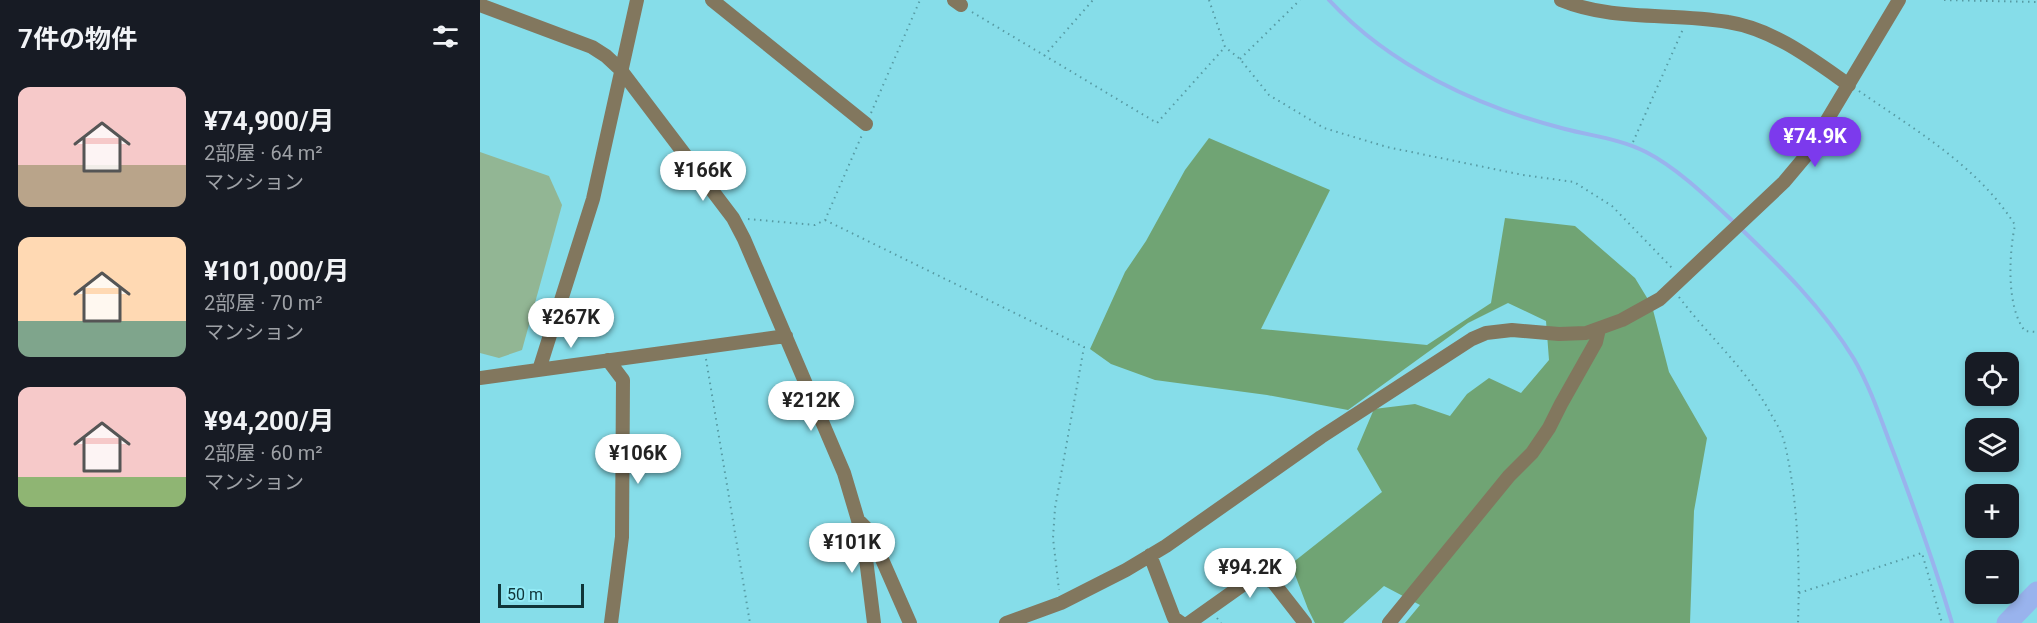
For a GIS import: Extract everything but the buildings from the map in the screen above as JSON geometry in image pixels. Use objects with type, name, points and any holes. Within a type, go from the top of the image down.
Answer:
[{"type":"street","points":[[539,370],[593,199],[637,0]]},
{"type":"street","points":[[712,0],[866,124]]},
{"type":"street","points":[[1561,0],[1579,7],[1633,16],[1684,17],[1730,22],[1763,33],[1799,51],[1849,84]]},
{"type":"street","points":[[1006,623],[1061,603],[1150,555],[1321,437],[1472,339],[1486,333],[1512,330],[1559,334],[1586,333],[1644,309],[1678,282],[1784,182],[1805,157],[1899,0]]},
{"type":"street","points":[[480,6],[592,47],[606,56],[620,69],[733,218],[744,238],[834,448],[858,520],[866,559],[874,623]]},
{"type":"street","points":[[1389,623],[1509,476],[1532,453],[1549,428],[1596,342],[1599,329]]},
{"type":"street","points":[[480,378],[786,336]]},
{"type":"street","points":[[608,360],[622,380],[622,537],[611,623]]},
{"type":"street","points":[[858,520],[870,532],[910,623]]},
{"type":"street","points":[[1150,555],[1174,618],[1181,623]]},
{"type":"street","points":[[1189,623],[1259,576],[1273,582],[1305,623]]},
{"type":"path","points":[[733,218],[814,225],[825,220],[921,0]]},
{"type":"path","points":[[1044,56],[1093,0]]},
{"type":"path","points":[[1209,0],[1225,48],[1240,59],[1269,94],[1324,128],[1388,147],[1523,175],[1574,183],[1612,206],[1678,282],[1677,294],[1691,313],[1742,369],[1772,414],[1785,443],[1796,519],[1798,623]]},
{"type":"path","points":[[1240,59],[1300,0]]},
{"type":"path","points":[[1944,0],[2037,2]]},
{"type":"path","points":[[957,2],[1157,123],[1225,48]]},
{"type":"path","points":[[1633,142],[1683,29],[1684,17]]},
{"type":"path","points":[[1849,84],[1947,151],[2011,218],[2015,225],[2012,242],[2012,295],[2017,321],[2025,331],[2037,332]]},
{"type":"path","points":[[825,220],[1084,347],[1055,508],[1053,538],[1061,603]]},
{"type":"path","points":[[704,346],[750,623]]},
{"type":"path","points":[[1799,593],[1922,553],[1942,623]]},
{"type":"green space","points":[[1209,138],[1330,190],[1261,329],[1427,345],[1491,303],[1505,218],[1575,226],[1635,278],[1652,306],[1669,372],[1707,438],[1694,511],[1690,623],[1405,623],[1420,605],[1384,586],[1343,623],[1315,623],[1291,564],[1382,492],[1357,449],[1374,409],[1415,404],[1450,416],[1467,394],[1489,378],[1521,393],[1549,360],[1546,321],[1508,303],[1468,323],[1348,410],[1267,395],[1155,380],[1111,364],[1090,349],[1125,272],[1146,241],[1185,170]]},
{"type":"green space","points":[[480,152],[549,176],[562,205],[522,350],[499,358],[480,353]]},
{"type":"waterway","points":[[1329,0],[1379,45],[1437,81],[1468,96],[1532,120],[1606,138],[1646,152],[1694,186],[1769,256],[1829,322],[1854,359],[1866,383],[1933,561],[1952,623]]},
{"type":"waterway","points":[[2007,623],[2037,592]]}]
